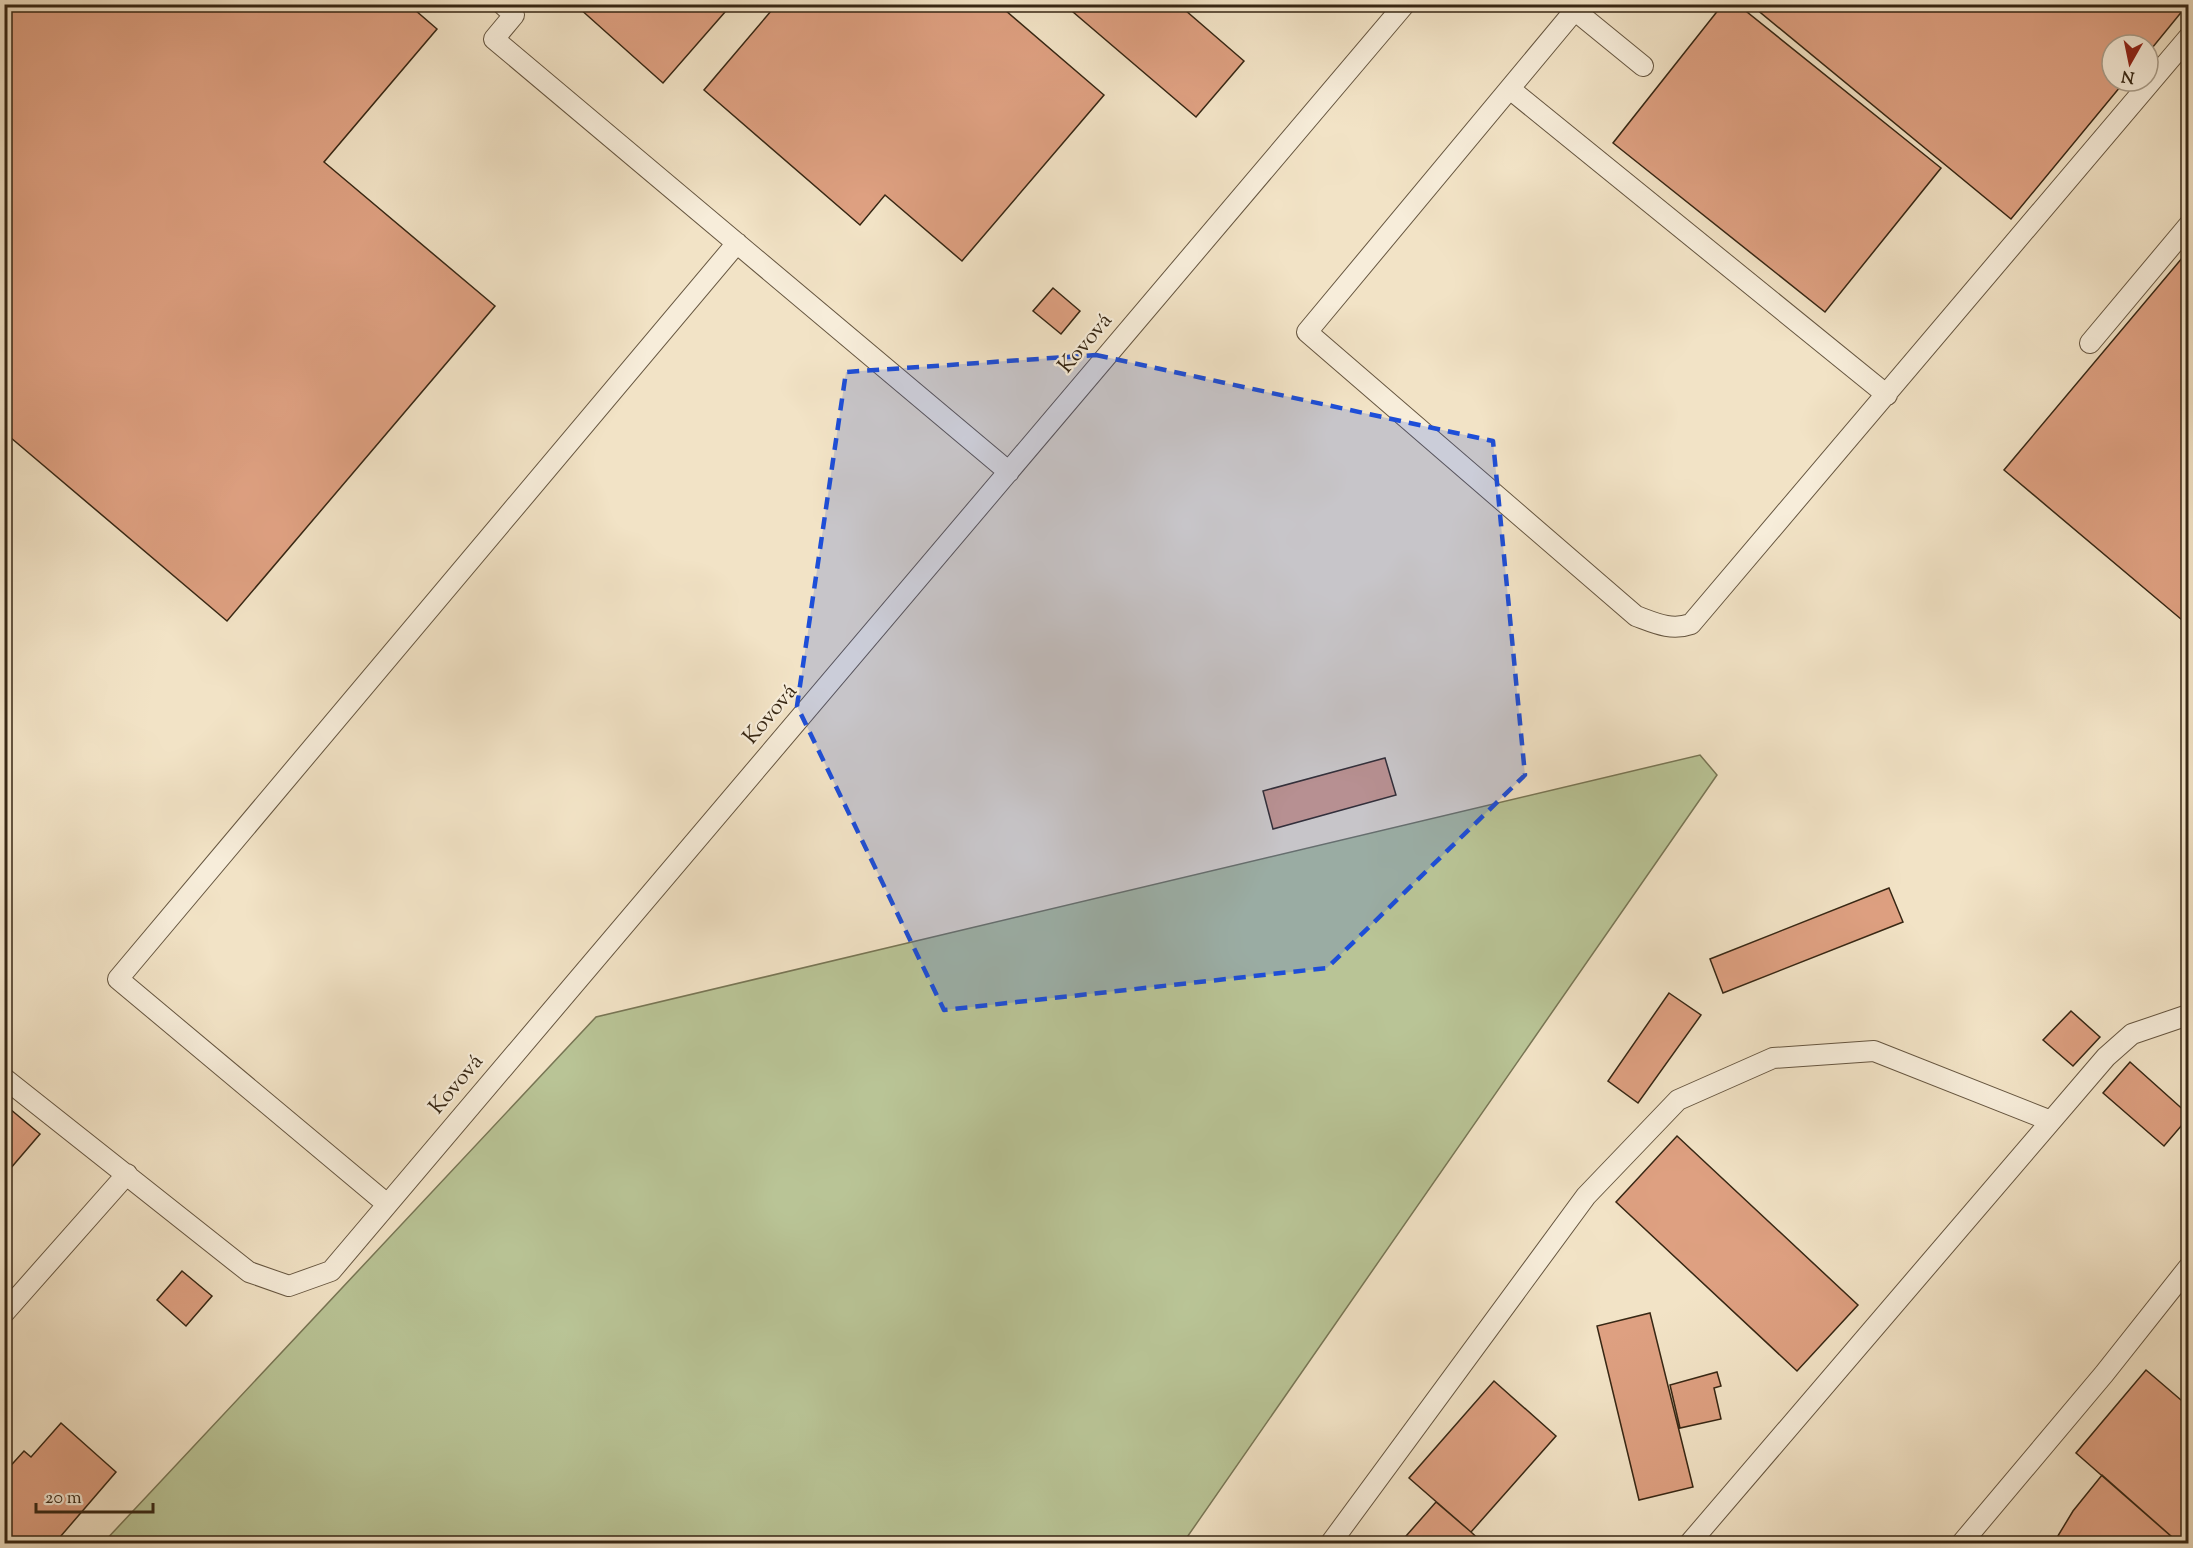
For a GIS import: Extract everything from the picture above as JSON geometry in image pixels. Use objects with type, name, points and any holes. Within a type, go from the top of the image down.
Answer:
[{"type":"lane","points":[[502,4],[514,15],[494,39],[1009,472]]},
{"type":"lane","name":"Kovová","points":[[4,1078],[249,1272],[289,1286],[331,1271],[1405,4]]},
{"type":"lane","points":[[1643,66],[1574,7],[1510,89],[1307,332],[1636,616],[1660,625],[1679,628],[1691,624],[2188,38]]},
{"type":"lane","points":[[1510,89],[1887,394]]},
{"type":"lane","points":[[2090,343],[2188,226]]},
{"type":"lane","points":[[387,1204],[118,979],[737,243]]},
{"type":"lane","points":[[1689,1544],[2106,1057],[2132,1034],[2188,1015]]},
{"type":"lane","points":[[1330,1544],[1586,1196],[1678,1100],[1773,1058],[1874,1051],[2051,1121]]},
{"type":"lane","points":[[4,1313],[127,1174]]},
{"type":"lane","points":[[1961,1544],[2104,1374],[2188,1268]]},
{"type":"highlighted area","points":[[1096,355],[1493,441],[1525,775],[1327,968],[944,1010],[797,706],[846,372]]},
{"type":"green space","points":[[1700,755],[1717,775],[1183,1543],[103,1543],[596,1017]]},
{"type":"building","points":[[4,4],[408,4],[437,29],[324,162],[495,306],[227,621],[4,432]]},
{"type":"building","points":[[582,4],[732,4],[663,83],[579,8]]},
{"type":"building","points":[[777,4],[998,4],[1104,95],[962,261],[885,195],[860,225],[704,90]]},
{"type":"building","points":[[1068,4],[1178,4],[1244,61],[1196,117],[1066,6]]},
{"type":"building","points":[[1723,4],[1737,4],[1941,168],[1825,312],[1613,143]]},
{"type":"building","points":[[1750,4],[2188,4],[2160,38],[2160,33],[2100,33],[2100,93],[2115,93],[2011,219]]},
{"type":"building","points":[[2188,251],[2188,625],[2004,470]]},
{"type":"building","points":[[1053,288],[1080,311],[1061,334],[1033,311]]},
{"type":"building","points":[[1385,758],[1396,795],[1273,829],[1263,791]]},
{"type":"building","points":[[1889,888],[1903,922],[1723,993],[1710,959]]},
{"type":"building","points":[[1669,993],[1701,1015],[1638,1103],[1608,1081]]},
{"type":"building","points":[[2071,1011],[2100,1037],[2073,1066],[2043,1040]]},
{"type":"building","points":[[2130,1062],[2188,1114],[2188,1118],[2164,1146],[2103,1093]]},
{"type":"building","points":[[4,1104],[40,1134],[4,1176]]},
{"type":"building","points":[[1677,1136],[1858,1305],[1797,1371],[1616,1202]]},
{"type":"building","points":[[182,1271],[212,1296],[186,1326],[157,1300]]},
{"type":"building","points":[[1650,1313],[1693,1487],[1639,1500],[1597,1326]]},
{"type":"building","points":[[2146,1370],[2188,1406],[2188,1539],[2185,1544],[2180,1544],[2076,1453]]},
{"type":"building","points":[[1717,1372],[1721,1386],[1714,1388],[1721,1419],[1680,1428],[1670,1385]]},
{"type":"building","points":[[1494,1381],[1556,1436],[1471,1532],[1409,1478]]},
{"type":"building","points":[[61,1423],[116,1472],[54,1544],[4,1544],[4,1473],[24,1451],[31,1457]]},
{"type":"building","points":[[2102,1475],[2180,1544],[2053,1544],[2073,1511]]},
{"type":"building","points":[[1436,1502],[1471,1532],[1484,1544],[1399,1544]]}]
